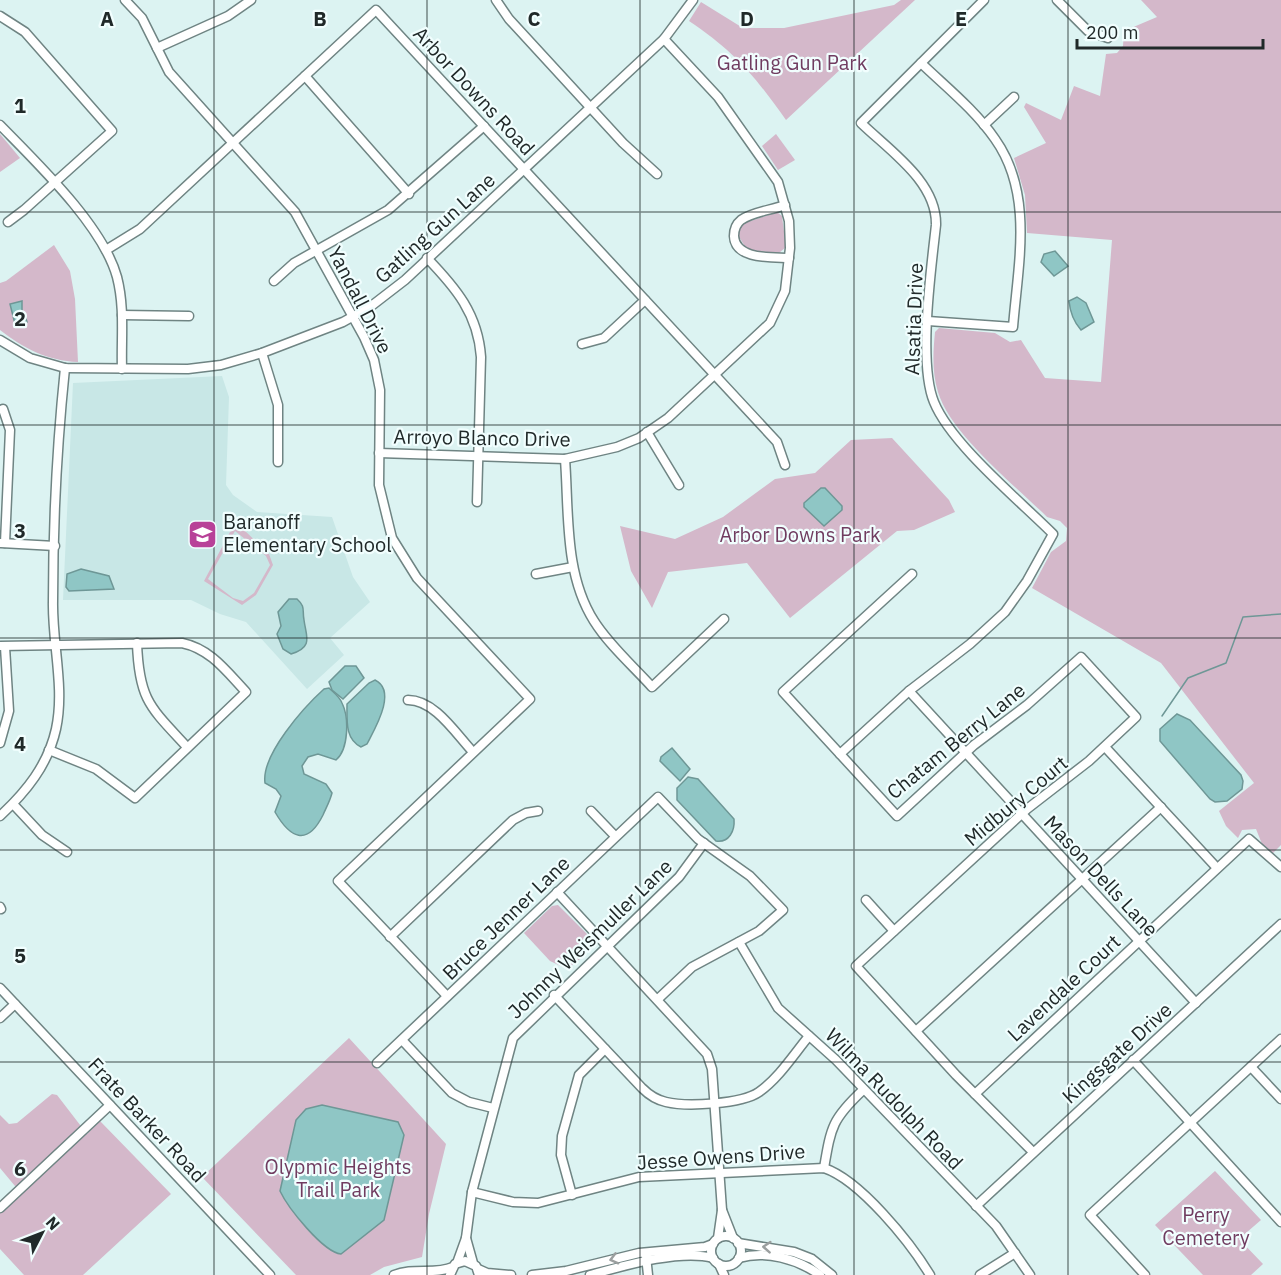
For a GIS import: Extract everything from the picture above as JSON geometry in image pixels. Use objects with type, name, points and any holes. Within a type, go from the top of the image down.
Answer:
[{"type":"street","name":"Yandall Drive","points":[[125,0],[142,18],[169,72],[285,199],[368,344],[378,376],[380,397],[381,499],[392,538],[423,585],[530,699],[473,752]]},
{"type":"street","points":[[157,48],[228,16],[251,0]]},
{"type":"street","points":[[496,0],[509,19],[657,174]]},
{"type":"street","name":"Gatling Gun Lane","points":[[0,340],[30,358],[65,368],[206,368],[240,361],[314,335],[353,317],[384,297],[524,170],[664,39],[693,0]]},
{"type":"street","points":[[928,321],[1013,327],[1020,204],[1007,160],[984,125],[921,63],[984,0]]},
{"type":"street","points":[[1057,0],[1088,31],[1108,38]]},
{"type":"street","name":"Arbor Downs Road","points":[[106,250],[140,229],[376,10],[777,442],[785,465]]},
{"type":"street","points":[[0,16],[25,32],[112,131],[8,222]]},
{"type":"street","name":"Arroyo Blanco Drive","points":[[379,453],[565,459],[605,451],[647,432],[679,409],[762,332],[777,312],[785,291],[790,234],[785,205],[772,172],[712,91],[664,39]]},
{"type":"street","name":"Alsatia Drive","points":[[909,692],[970,644],[1005,612],[1028,581],[1053,534],[947,426],[933,400],[925,360],[936,225],[932,200],[918,180],[861,123],[921,63]]},
{"type":"street","points":[[305,76],[409,194]]},
{"type":"street","points":[[984,125],[1014,97]]},
{"type":"street","points":[[0,125],[86,218],[106,250],[117,277],[122,315],[122,369]]},
{"type":"street","points":[[274,281],[287,268],[376,219],[409,194],[484,126]]},
{"type":"street","points":[[785,205],[744,218],[737,224],[734,234],[736,245],[745,253],[789,258]]},
{"type":"street","points":[[428,258],[453,285],[475,324],[481,357],[477,502]]},
{"type":"street","points":[[582,344],[604,338],[645,300]]},
{"type":"street","points":[[122,315],[189,316]]},
{"type":"street","points":[[262,353],[278,405],[278,462]]},
{"type":"street","points":[[0,816],[32,783],[49,750],[59,710],[52,600],[60,420],[65,368]]},
{"type":"street","points":[[3,409],[10,430],[4,464],[2,543],[55,546]]},
{"type":"street","points":[[647,432],[679,485]]},
{"type":"street","points":[[565,459],[573,567],[579,590],[594,621],[652,687],[724,620]]},
{"type":"street","points":[[536,574],[573,567]]},
{"type":"street","name":"Chatam Berry Lane","points":[[912,574],[783,692],[897,816],[965,753],[1027,705],[1081,657]]},
{"type":"street","points":[[0,743],[9,711],[3,647],[172,642],[195,647],[218,662],[246,692],[135,798],[96,769],[49,750]]},
{"type":"street","points":[[137,643],[138,672],[144,695],[152,709],[187,747]]},
{"type":"street","name":"Midbury Court","points":[[916,1031],[856,966],[1022,814],[1105,747],[1136,717],[1081,657]]},
{"type":"street","points":[[840,754],[909,692]]},
{"type":"street","name":"Mason Dells Lane","points":[[909,692],[1196,1003]]},
{"type":"street","points":[[408,700],[417,700],[430,706],[473,752],[338,881],[447,996]]},
{"type":"street","points":[[1105,747],[1217,868]]},
{"type":"street","name":"Bruce Jenner Lane","points":[[377,1063],[658,797],[704,843]]},
{"type":"street","points":[[13,804],[42,835],[67,852]]},
{"type":"street","points":[[1033,1152],[916,1031],[1161,807]]},
{"type":"street","points":[[390,937],[513,820],[526,813],[538,811]]},
{"type":"street","points":[[591,811],[615,836]]},
{"type":"street","name":"Lavendale Court","points":[[975,1094],[1249,839],[1281,867]]},
{"type":"street","points":[[658,999],[692,967],[759,931],[783,910],[750,876],[704,843]]},
{"type":"street","name":"Johnny Weismuller Lane","points":[[453,1268],[466,1238],[472,1192],[513,1038],[554,995],[679,877],[704,843]]},
{"type":"street","points":[[557,892],[708,1054],[715,1102],[722,1210],[715,1241],[716,1261],[724,1275]]},
{"type":"street","points":[[866,900],[894,931]]},
{"type":"street","name":"Kingsgate Drive","points":[[976,1206],[1281,924]]},
{"type":"street","name":"Wilma Rudolph Road","points":[[739,942],[771,1000],[863,1090],[1004,1235],[1030,1275]]},
{"type":"street","name":"Frate Barker Road","points":[[0,988],[270,1275]]},
{"type":"street","points":[[554,995],[642,1088],[655,1098],[679,1104],[715,1102],[756,1094],[770,1083],[809,1036]]},
{"type":"street","points":[[0,1018],[15,1004]]},
{"type":"street","points":[[1145,1275],[1090,1215],[1281,1039]]},
{"type":"street","points":[[402,1040],[452,1093],[469,1102],[493,1108]]},
{"type":"street","points":[[572,1195],[561,1155],[562,1136],[579,1075],[605,1049]]},
{"type":"street","points":[[1133,1060],[1281,1222]]},
{"type":"street","points":[[1251,1067],[1281,1099]]},
{"type":"street","points":[[824,1168],[833,1123],[840,1112],[863,1090]]},
{"type":"street","points":[[0,1208],[110,1105]]},
{"type":"street","name":"Jesse Owens Drive","points":[[472,1192],[530,1203],[572,1195],[639,1177],[824,1168],[841,1176],[856,1188],[909,1244],[930,1275]]},
{"type":"street","points":[[722,1210],[736,1240],[737,1260],[733,1275]]},
{"type":"street","name":"Johnny Weismuller Lane","points":[[466,1238],[477,1269]]},
{"type":"street","points":[[532,1275],[566,1272],[705,1247],[715,1241],[736,1240],[795,1252],[812,1259],[832,1275]]},
{"type":"street","points":[[980,1275],[1015,1252]]},
{"type":"street","points":[[590,1275],[646,1257],[701,1256],[726,1265],[749,1255],[780,1257],[799,1263],[820,1275]]},
{"type":"street","points":[[646,1257],[648,1275]]},
{"type":"street","points":[[394,1275],[409,1270],[444,1270],[465,1261],[487,1273],[511,1275]]},
{"type":"shaded area","name":"Baranoff Elementary School","points":[[222,376],[229,397],[226,485],[233,495],[257,512],[332,517],[353,577],[370,602],[330,638],[344,655],[307,689],[246,622],[220,614],[191,600],[63,600],[73,383]]},
{"type":"green space","name":"Gatling Gun Park","points":[[901,0],[915,0],[786,120],[743,65],[719,43],[689,21],[701,2],[743,28],[784,28],[894,5]]},
{"type":"green space","points":[[1141,0],[1281,0],[1281,845],[1272,854],[1262,844],[1256,829],[1242,830],[1238,838],[1226,826],[1219,811],[1254,783],[1161,663],[1032,588],[1051,552],[1066,541],[1067,528],[1060,521],[1047,517],[970,442],[945,408],[935,377],[934,340],[935,332],[939,328],[995,333],[1010,342],[1021,340],[1045,378],[1101,382],[1112,240],[1027,233],[1025,195],[1014,158],[1046,143],[1024,107],[1026,103],[1061,120],[1074,86],[1100,96],[1106,54],[1117,53],[1123,46],[1124,31],[1157,17]]},
{"type":"green space","points":[[0,134],[20,158],[0,172]]},
{"type":"green space","points":[[776,134],[795,160],[778,170],[762,146]]},
{"type":"green space","points":[[777,212],[782,216],[786,247],[779,253],[747,250],[738,235],[742,224]]},
{"type":"green space","points":[[54,245],[70,271],[75,299],[78,362],[56,359],[36,352],[0,330],[0,283],[6,281]]},
{"type":"green space","name":"Arbor Downs Park","points":[[892,438],[949,500],[955,512],[914,530],[897,531],[790,618],[747,563],[668,572],[652,608],[631,571],[620,526],[675,539],[723,517],[775,479],[815,473],[851,440]]},
{"type":"green space","points":[[236,527],[242,528],[269,554],[273,565],[256,595],[242,605],[204,581],[230,532]],"holes":[[[235,531],[266,556],[270,565],[254,593],[243,601],[233,598],[208,579]]]},
{"type":"green space","points":[[558,905],[587,934],[590,942],[584,956],[567,969],[550,961],[524,933],[552,906]]},
{"type":"green space","name":"Olypmic Heights Trail Park","points":[[349,1038],[446,1144],[429,1214],[422,1257],[384,1267],[370,1275],[296,1275],[202,1177]]},
{"type":"green space","points":[[52,1094],[57,1095],[87,1134],[100,1121],[171,1194],[83,1275],[24,1275],[0,1249],[0,1212],[20,1192],[0,1168],[0,1115],[9,1124],[17,1123]]},
{"type":"green space","name":"Perry Cemetery","points":[[1215,1171],[1261,1220],[1239,1239],[1263,1264],[1251,1275],[1203,1275],[1155,1225]]},
{"type":"water","points":[[1055,251],[1068,266],[1054,276],[1041,262],[1044,254]]},
{"type":"water","points":[[1077,297],[1086,303],[1094,322],[1081,330],[1074,320],[1069,305],[1069,301]]},
{"type":"water","points":[[22,301],[22,316],[25,316],[27,322],[15,324],[10,304]]},
{"type":"water","points":[[821,488],[825,488],[842,506],[842,510],[824,526],[804,507],[804,503]]},
{"type":"water","points":[[81,569],[109,576],[114,589],[69,591],[66,587],[67,574]]},
{"type":"water","points":[[289,599],[297,599],[302,604],[307,636],[303,648],[291,654],[283,649],[277,634],[281,626],[278,612]]},
{"type":"water","points":[[345,666],[356,666],[364,678],[343,699],[332,690],[329,682]]},
{"type":"water","points":[[375,680],[382,685],[384,693],[382,711],[367,744],[361,747],[356,744],[350,734],[347,723],[347,704]]},
{"type":"water","points":[[329,688],[340,699],[344,709],[347,724],[345,741],[336,760],[318,754],[308,757],[302,766],[304,774],[326,784],[332,793],[317,825],[311,832],[299,835],[287,828],[275,812],[281,796],[276,789],[265,783],[266,772],[277,746],[295,719],[324,689]]},
{"type":"water","points":[[1177,714],[1190,720],[1241,775],[1242,789],[1227,801],[1215,802],[1210,799],[1160,741],[1160,729]]},
{"type":"water","points":[[672,748],[690,769],[680,781],[660,761],[661,757]]},
{"type":"water","points":[[688,777],[698,779],[734,819],[732,832],[728,838],[716,841],[677,800],[677,788]]},
{"type":"water","points":[[322,1105],[398,1122],[404,1135],[384,1220],[341,1254],[325,1246],[316,1238],[290,1208],[280,1191],[296,1120],[306,1109]]},
{"type":"waterway","points":[[1162,716],[1188,678],[1226,663],[1243,617],[1281,614]]},
{"type":"place","name":"Baranoff Elementary School","points":[[202,534]]}]
